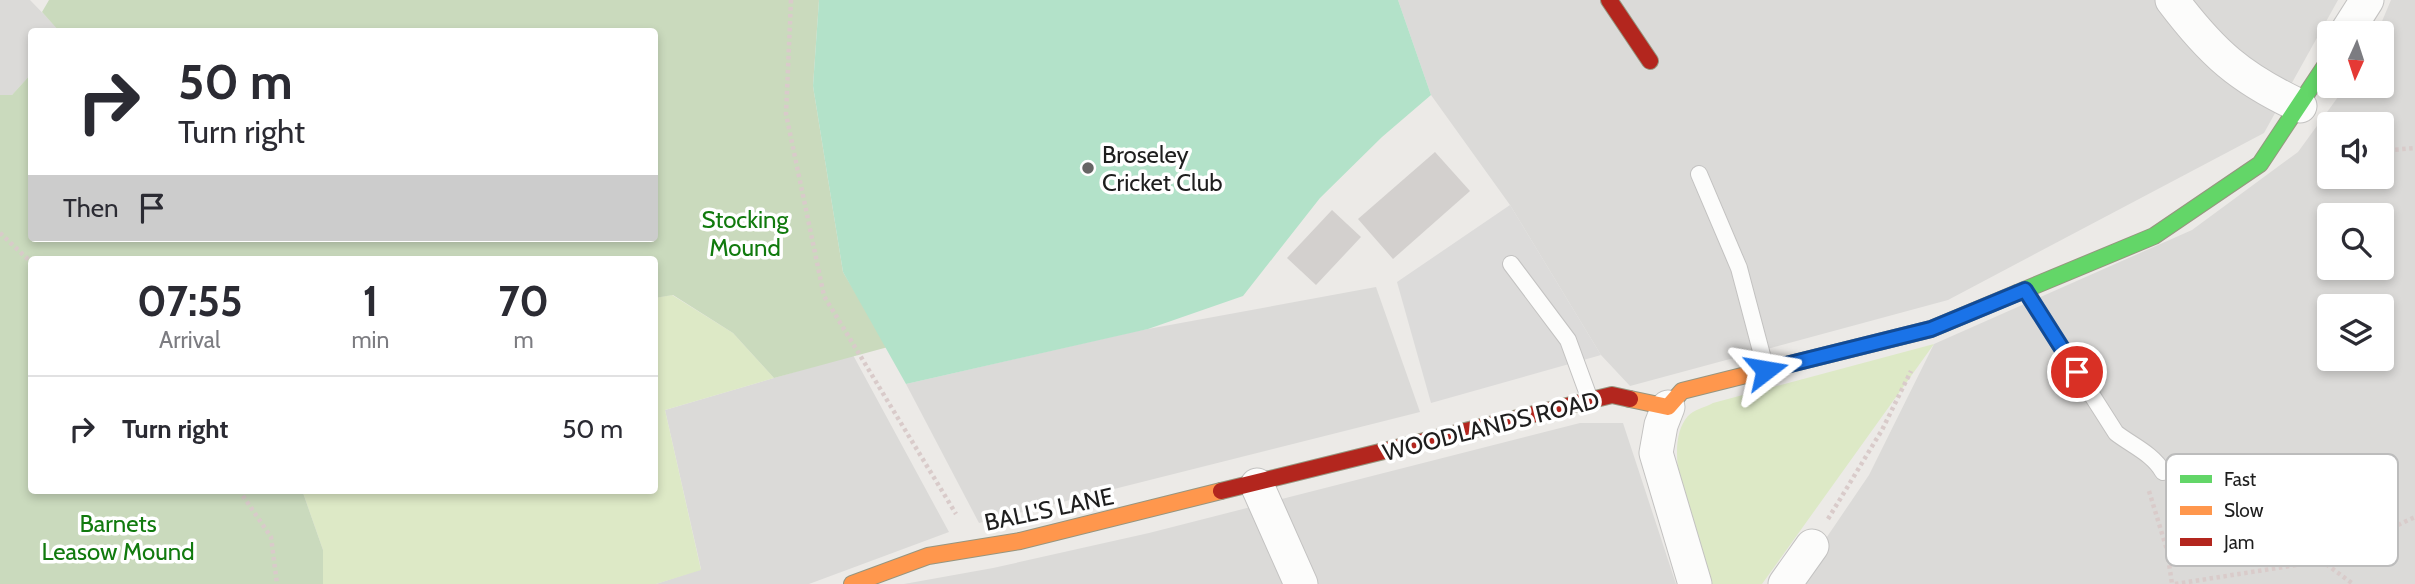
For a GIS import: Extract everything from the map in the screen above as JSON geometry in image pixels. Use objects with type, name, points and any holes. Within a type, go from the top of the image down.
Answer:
[{"type":"street","points":[[1609,0],[1650,61]]},
{"type":"street","points":[[2172,0],[2206,42],[2242,76],[2300,106]]},
{"type":"street","points":[[2354,21],[2367,0]]},
{"type":"street","points":[[1695,584],[1656,453],[1661,425],[1668,407],[1682,391],[1931,329],[2154,236],[2260,164],[2317,79]]},
{"type":"street","name":"WOODLANDS ROAD","points":[[1257,485],[1612,395],[1668,407]]},
{"type":"street","name":"BALL'S LANE","points":[[852,584],[928,556],[1020,541],[1257,485]]},
{"type":"street","points":[[1257,485],[1301,584]]},
{"type":"street","points":[[1785,584],[1812,546]]},
{"type":"lane","points":[[1699,174],[1739,268],[1766,370]]},
{"type":"lane","points":[[1511,264],[1568,340],[1590,400]]},
{"type":"lane","points":[[2025,290],[2116,433],[2138,450],[2156,459],[2163,472]]},
{"type":"path","points":[[792,0],[786,114],[824,296],[977,548]]},
{"type":"path","points":[[2394,150],[2415,148]]},
{"type":"path","points":[[0,233],[28,259]]},
{"type":"path","points":[[1812,546],[1882,430],[1931,329]]},
{"type":"path","points":[[2145,478],[2166,547]]},
{"type":"path","points":[[242,494],[271,537],[277,584]]},
{"type":"path","points":[[2398,525],[2415,517]]},
{"type":"path","points":[[2170,566],[2173,584],[2290,566]]},
{"type":"path","points":[[2329,566],[2353,584]]},
{"type":"shaded area","points":[[0,0],[30,0],[57,28],[28,28],[28,77],[12,95],[0,95]]},
{"type":"shaded area","points":[[1398,0],[2338,0],[2326,21],[2317,21],[2317,38],[2264,133],[1948,300],[1630,386],[1601,355],[1510,205],[1431,95]]},
{"type":"shaded area","points":[[2391,0],[2415,0],[2415,584],[1795,584],[1869,475],[1934,344],[2192,230],[2298,152],[2317,126],[2317,189],[2394,189],[2394,112],[2327,112],[2337,98],[2394,98],[2394,21],[2382,21]]},
{"type":"shaded area","points":[[1510,205],[1601,355],[1431,403],[1397,282]]},
{"type":"shaded area","points":[[1376,287],[1420,412],[979,523],[906,384],[1137,331]]},
{"type":"shaded area","points":[[853,355],[949,532],[809,584],[656,584],[701,569],[665,410]]},
{"type":"shaded area","points":[[1580,423],[1623,423],[1676,584],[904,584],[993,568],[1149,533]]},
{"type":"green space","name":"Stocking Mound","points":[[49,0],[819,0],[813,86],[843,272],[888,347],[774,378],[733,333],[673,295],[658,298],[658,256],[28,256],[28,494],[303,494],[323,550],[323,584],[0,584],[0,95],[12,95],[28,77],[28,242],[658,242],[658,28],[56,28],[42,12]]},
{"type":"green space","name":"Broseley Cricket Club","points":[[819,0],[1398,0],[1431,95],[1382,137],[1320,198],[1243,296],[1148,329],[906,384],[843,272],[813,86]]},
{"type":"green space","points":[[672,295],[733,333],[774,378],[665,410],[701,570],[656,584],[323,584],[323,550],[303,494],[658,494],[658,297]]},
{"type":"green space","points":[[1934,344],[1762,584],[1712,584],[1691,522],[1679,474],[1677,451],[1680,432],[1688,416],[1713,403]]},
{"type":"building","points":[[1435,152],[1470,191],[1393,259],[1358,219]]},
{"type":"building","points":[[1332,210],[1361,237],[1316,285],[1287,258]]},
{"type":"traffic: fast","points":[[2017,293],[2154,236],[2260,164],[2317,78]]},
{"type":"traffic: slow","points":[[1630,399],[1668,407],[1682,391],[1931,329],[2017,293]]},
{"type":"traffic: slow","points":[[852,584],[928,556],[1020,541],[1221,491]]},
{"type":"traffic: jam","points":[[1609,0],[1650,61]]},
{"type":"traffic: jam","points":[[1221,491],[1612,395],[1630,399]]},
{"type":"place","name":"Broseley Cricket Club","points":[[1088,168]]},
{"type":"route","points":[[1766,370],[1931,329],[2025,290],[2077,372]]},
{"type":"park label","name":"Barnets Leasow Mound","points":[[118,537]]}]
